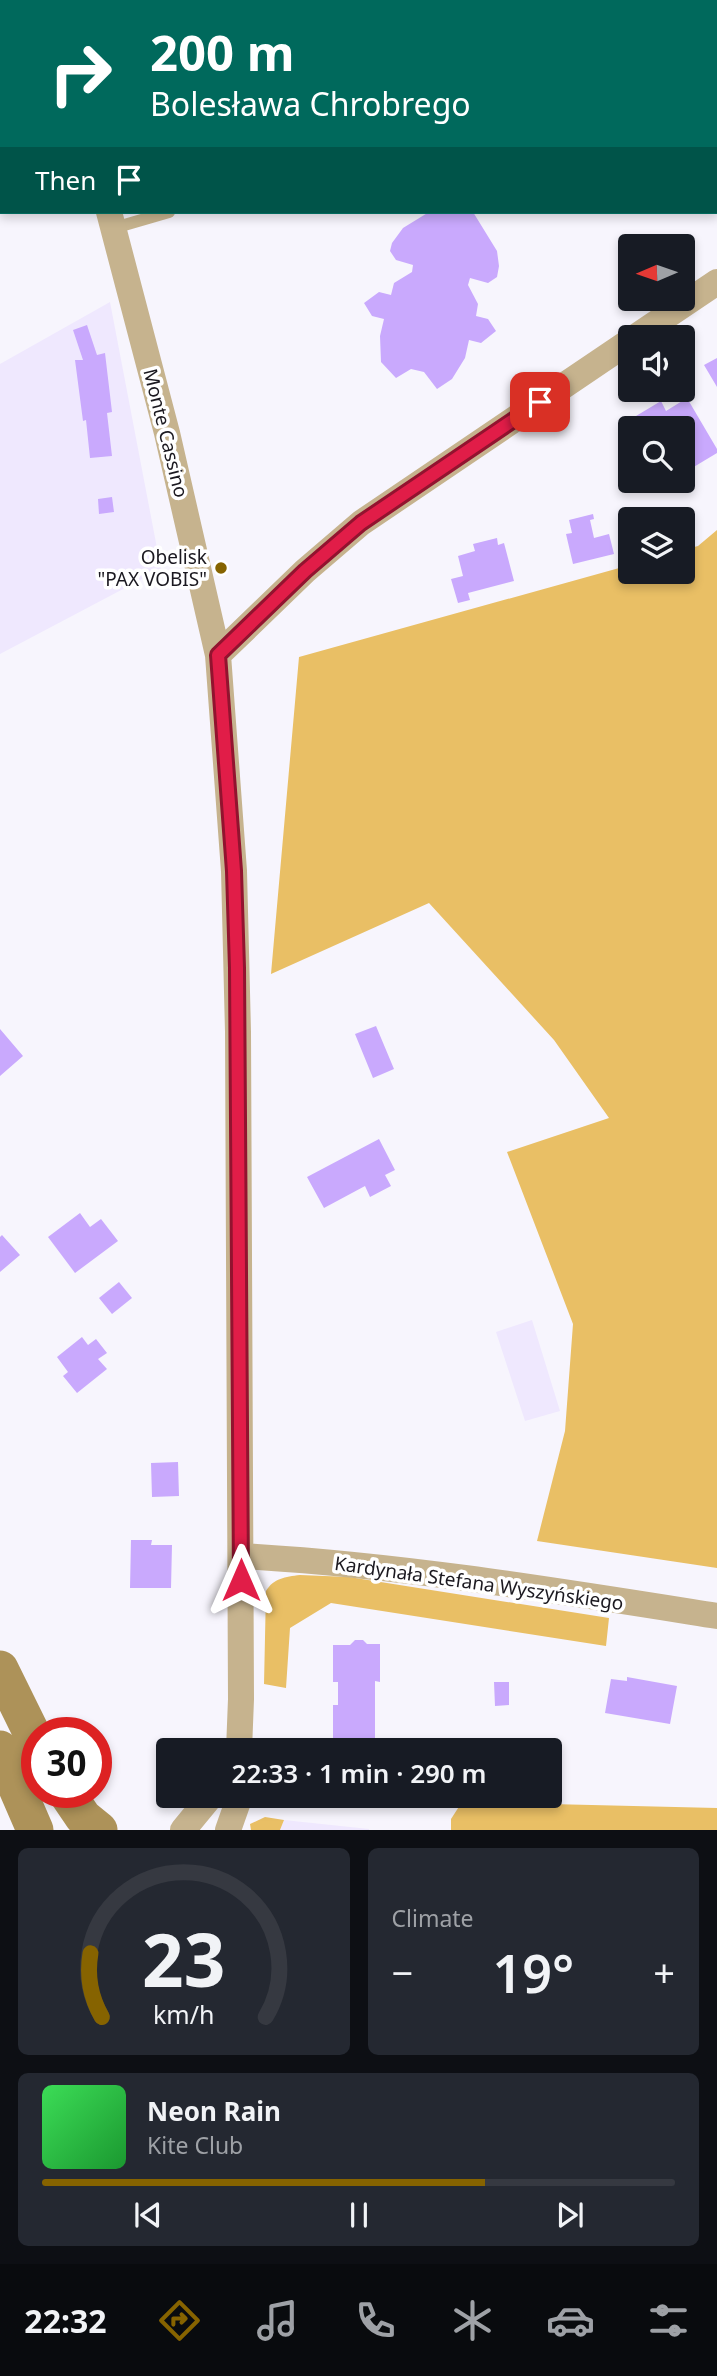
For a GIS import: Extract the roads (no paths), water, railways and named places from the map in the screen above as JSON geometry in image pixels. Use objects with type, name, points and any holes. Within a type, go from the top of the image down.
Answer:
[{"type":"main road","points":[[0,1669],[24,1717]]},
{"type":"main road","points":[[0,1749],[24,1816]]},
{"type":"main road","points":[[77,1808],[99,1830]]},
{"type":"street","name":"Monte Cassino","points":[[111,220],[167,433],[218,655],[234,871],[236,947],[241,1556],[239,1738]]},
{"type":"street","points":[[653,325],[717,282]]},
{"type":"street","points":[[218,655],[305,571],[361,523],[618,349]]},
{"type":"street","name":"Kardynała Stefana Wyszyńskiego","points":[[241,1556],[291,1558],[508,1583],[717,1616]]},
{"type":"street","points":[[183,1830],[201,1808]]},
{"type":"street","points":[[228,1830],[235,1808]]},
{"type":"lane","points":[[111,220],[154,214]]},
{"type":"place","name":"Obelisk \"PAX VOBIS\"","points":[[221,568]]}]
